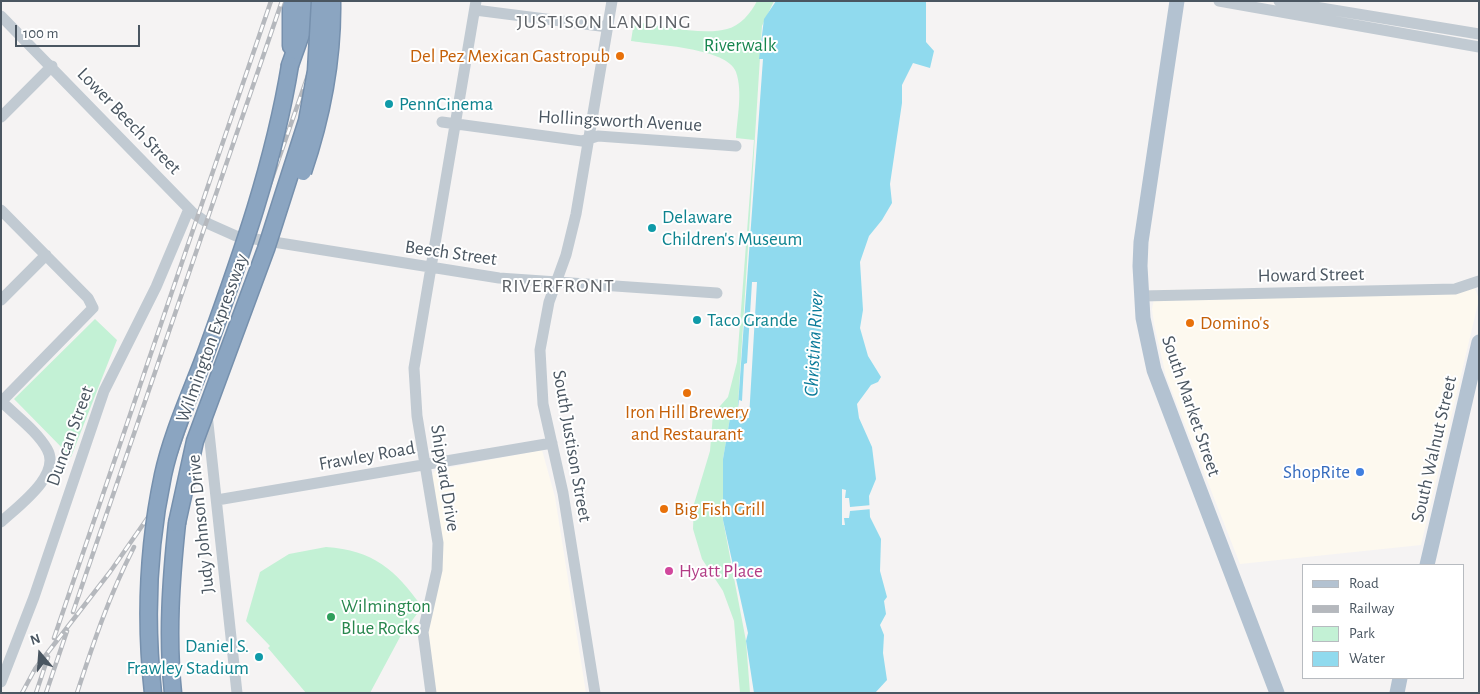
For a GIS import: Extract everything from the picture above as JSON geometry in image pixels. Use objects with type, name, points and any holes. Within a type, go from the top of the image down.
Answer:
[{"type":"highway","name":"Wilmington Expressway","points":[[153,693],[149,632],[149,594],[163,474],[256,209],[278,134],[290,64],[291,1]]},
{"type":"highway","points":[[290,64],[306,20],[306,1]]},
{"type":"highway","name":"Wilmington Expressway","points":[[173,693],[170,606],[177,524],[196,441],[278,212],[311,104],[318,55],[320,1]]},
{"type":"highway","points":[[247,302],[274,255],[319,123],[330,65],[332,1]]},
{"type":"main road","name":"South Market Street","points":[[1178,1],[1146,205],[1140,266],[1145,332],[1154,370],[1277,693]]},
{"type":"main road","name":"South Walnut Street","points":[[1427,564],[1479,342]]},
{"type":"main road","points":[[1397,693],[1400,679]]},
{"type":"street","name":"South Justison Street","points":[[595,693],[563,493],[542,391],[540,350],[546,315],[572,232],[612,1]]},
{"type":"street","points":[[1219,1],[1242,3],[1478,45]]},
{"type":"street","points":[[1279,1],[1479,34]]},
{"type":"street","points":[[476,5],[608,27]]},
{"type":"street","name":"Shipyard Drive","points":[[431,693],[423,632],[426,609],[435,581],[438,551],[415,400],[414,368],[476,5]]},
{"type":"street","name":"Lower Beech Street","points":[[1,16],[189,208]]},
{"type":"street","points":[[1,117],[52,66]]},
{"type":"street","name":"Hollingsworth Avenue","points":[[442,122],[582,141],[598,136],[736,146]]},
{"type":"street","name":"Beech Street","points":[[189,208],[209,224],[236,236],[430,268],[499,278],[556,283],[717,293]]},
{"type":"street","name":"Duncan Street","points":[[1,682],[34,597],[104,391],[156,287],[189,208]]},
{"type":"street","points":[[1,210],[88,298],[93,306],[90,313],[1,402],[43,443],[50,455],[50,466],[40,484],[1,522]]},
{"type":"street","name":"Judy Johnson Drive","points":[[237,693],[207,398],[264,241]]},
{"type":"street","points":[[1,300],[46,255]]},
{"type":"street","name":"Howard Street","points":[[1142,296],[1455,289],[1479,281]]},
{"type":"street","name":"Frawley Road","points":[[217,500],[552,443]]},
{"type":"shaded area","points":[[1471,279],[1479,299],[1421,545],[1240,564],[1166,376],[1152,309],[1156,290],[1449,285]]},
{"type":"shaded area","points":[[542,450],[555,497],[586,693],[435,693],[427,636],[436,595],[432,475],[436,470]]},
{"type":"green space","name":"Riverwalk","points":[[757,1],[774,1],[762,26],[737,420],[730,418],[723,459],[723,520],[746,641],[750,693],[740,693],[734,621],[723,591],[702,559],[693,529],[694,504],[710,451],[713,414],[728,397],[737,362],[754,140],[736,138],[739,88],[736,72],[730,64],[720,58],[690,49],[631,41],[634,22],[693,31],[727,29],[745,18]]},
{"type":"green space","points":[[95,319],[117,340],[71,457],[14,399]]},
{"type":"green space","name":"Wilmington Blue Rocks","points":[[326,547],[357,552],[382,564],[403,582],[422,607],[400,637],[370,693],[306,693],[268,648],[270,646],[246,621],[260,572],[289,554]]},
{"type":"water","name":"Christina River","points":[[776,1],[926,1],[926,42],[934,51],[930,68],[913,63],[902,85],[902,103],[890,184],[892,203],[882,220],[869,236],[860,262],[863,310],[860,328],[868,356],[881,377],[878,382],[871,385],[857,404],[859,418],[872,447],[876,479],[869,496],[870,517],[881,539],[880,571],[887,597],[884,601],[886,614],[880,625],[884,635],[883,653],[887,680],[875,693],[754,693],[746,641],[748,633],[723,520],[723,459],[730,418],[737,419],[763,59],[759,59],[764,19]]},
{"type":"pier","points":[[752,282],[757,282],[749,418],[744,418],[744,416],[737,416],[739,400],[742,401],[744,364],[747,363]]},
{"type":"pier","points":[[842,489],[846,490],[845,498],[849,498],[850,507],[872,505],[872,509],[850,511],[849,518],[844,518],[845,525],[842,525]]},
{"type":"railway","points":[[54,638],[271,1]]},
{"type":"railway","points":[[73,612],[282,1]]},
{"type":"railway","points":[[22,693],[35,669],[110,572],[151,513],[172,464],[334,1]]},
{"type":"railway","points":[[77,693],[109,601],[134,547]]},
{"type":"railway","points":[[46,693],[67,631]]},
{"type":"railway","points":[[36,693],[48,657]]},
{"type":"place","name":"Del Pez Mexican Gastropub","points":[[620,56]]},
{"type":"place","name":"PennCinema","points":[[389,104]]},
{"type":"place","name":"Delaware Children's Museum","points":[[652,228]]},
{"type":"place","name":"Taco Grande","points":[[697,320]]},
{"type":"place","name":"Domino's","points":[[1190,323]]},
{"type":"place","name":"Iron Hill Brewery and Restaurant","points":[[687,393]]},
{"type":"place","name":"ShopRite","points":[[1360,472]]},
{"type":"place","name":"Big Fish Grill","points":[[664,509]]},
{"type":"place","name":"Hyatt Place","points":[[669,571]]},
{"type":"place","name":"Wilmington Blue Rocks","points":[[331,617]]},
{"type":"place","name":"Daniel S. Frawley Stadium","points":[[259,657]]},
{"type":"district","name":"JUSTISON LANDING","points":[[604,22]]},
{"type":"district","name":"RIVERFRONT","points":[[558,286]]}]
